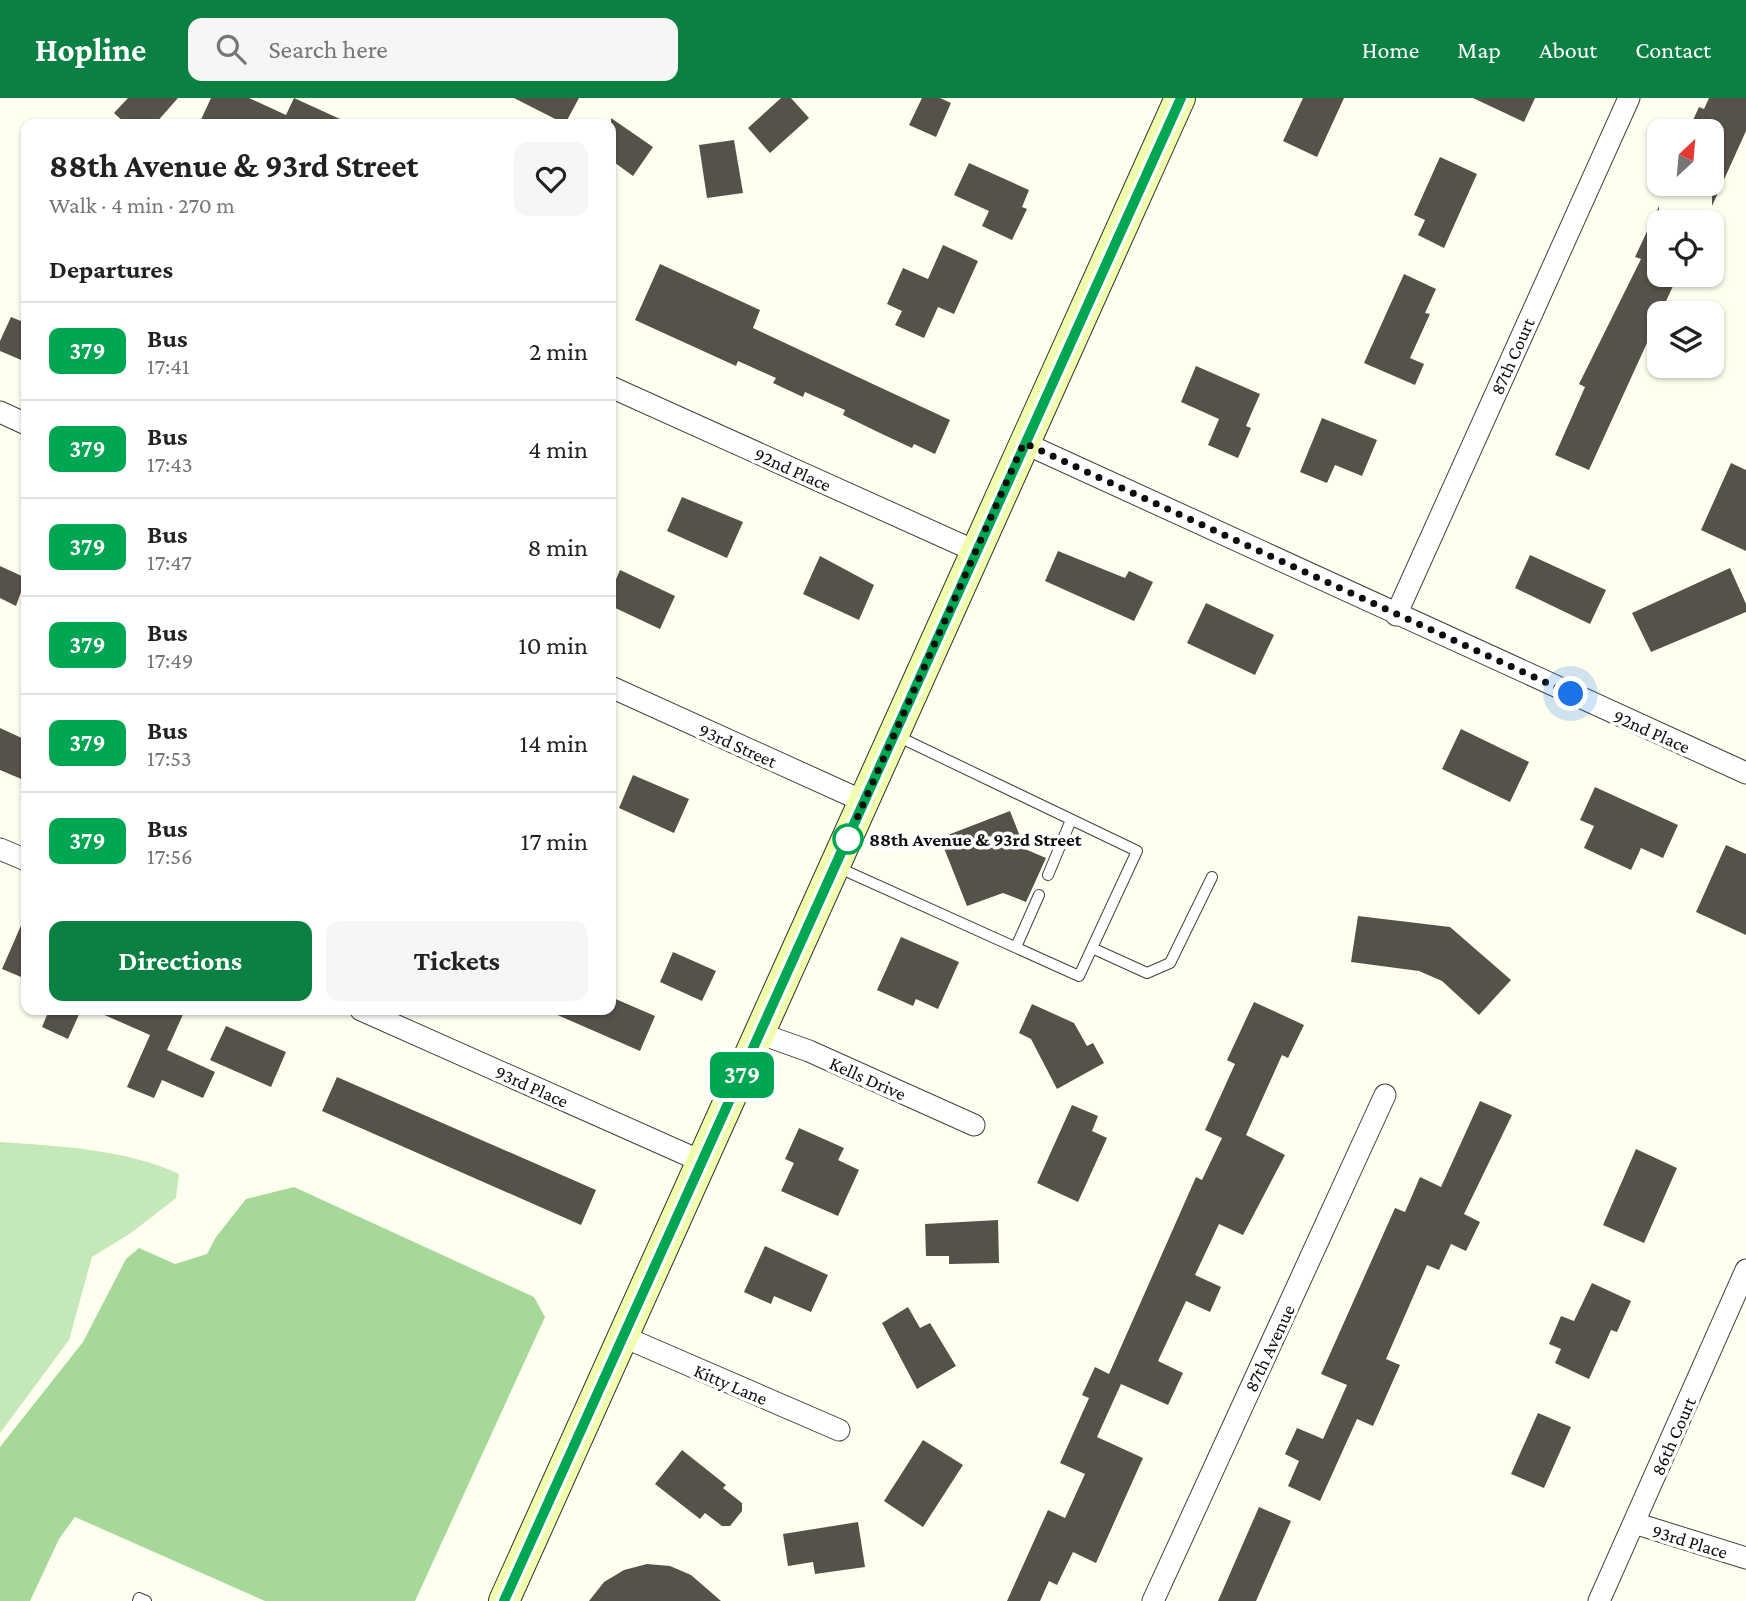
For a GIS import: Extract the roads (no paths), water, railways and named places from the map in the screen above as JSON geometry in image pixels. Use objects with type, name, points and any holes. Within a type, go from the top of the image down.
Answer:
[{"type":"street","points":[[504,1601],[1181,98]]},
{"type":"street","name":"87th Court","points":[[1395,615],[1629,98]]},
{"type":"street","name":"92nd Place","points":[[616,389],[975,551]]},
{"type":"street","points":[[0,412],[21,422]]},
{"type":"street","name":"92nd Place","points":[[1024,443],[1395,615],[1746,773]]},
{"type":"street","name":"93rd Street","points":[[616,689],[865,802]]},
{"type":"street","points":[[0,849],[21,858]]},
{"type":"street","name":"93rd Place","points":[[372,1015],[703,1162]]},
{"type":"street","name":"Kells Drive","points":[[761,1034],[809,1051],[974,1125]]},
{"type":"street","name":"87th Avenue","points":[[1153,1601],[1385,1095]]},
{"type":"street","name":"86th Court","points":[[1598,1601],[1746,1270]]},
{"type":"street","name":"Kitty Lane","points":[[624,1337],[839,1430]]},
{"type":"street","name":"93rd Place","points":[[1634,1523],[1746,1558]]},
{"type":"lane","points":[[836,866],[1079,976],[1137,851],[894,735]]},
{"type":"lane","points":[[1048,875],[1071,820]]},
{"type":"lane","points":[[1092,948],[1147,972],[1170,963],[1212,877]]},
{"type":"lane","points":[[1016,947],[1039,895]]},
{"type":"lane","points":[[138,1601],[139,1598],[145,1601]]},
{"type":"place","name":"88th Avenue & 93rd Street","points":[[848,839]]}]
